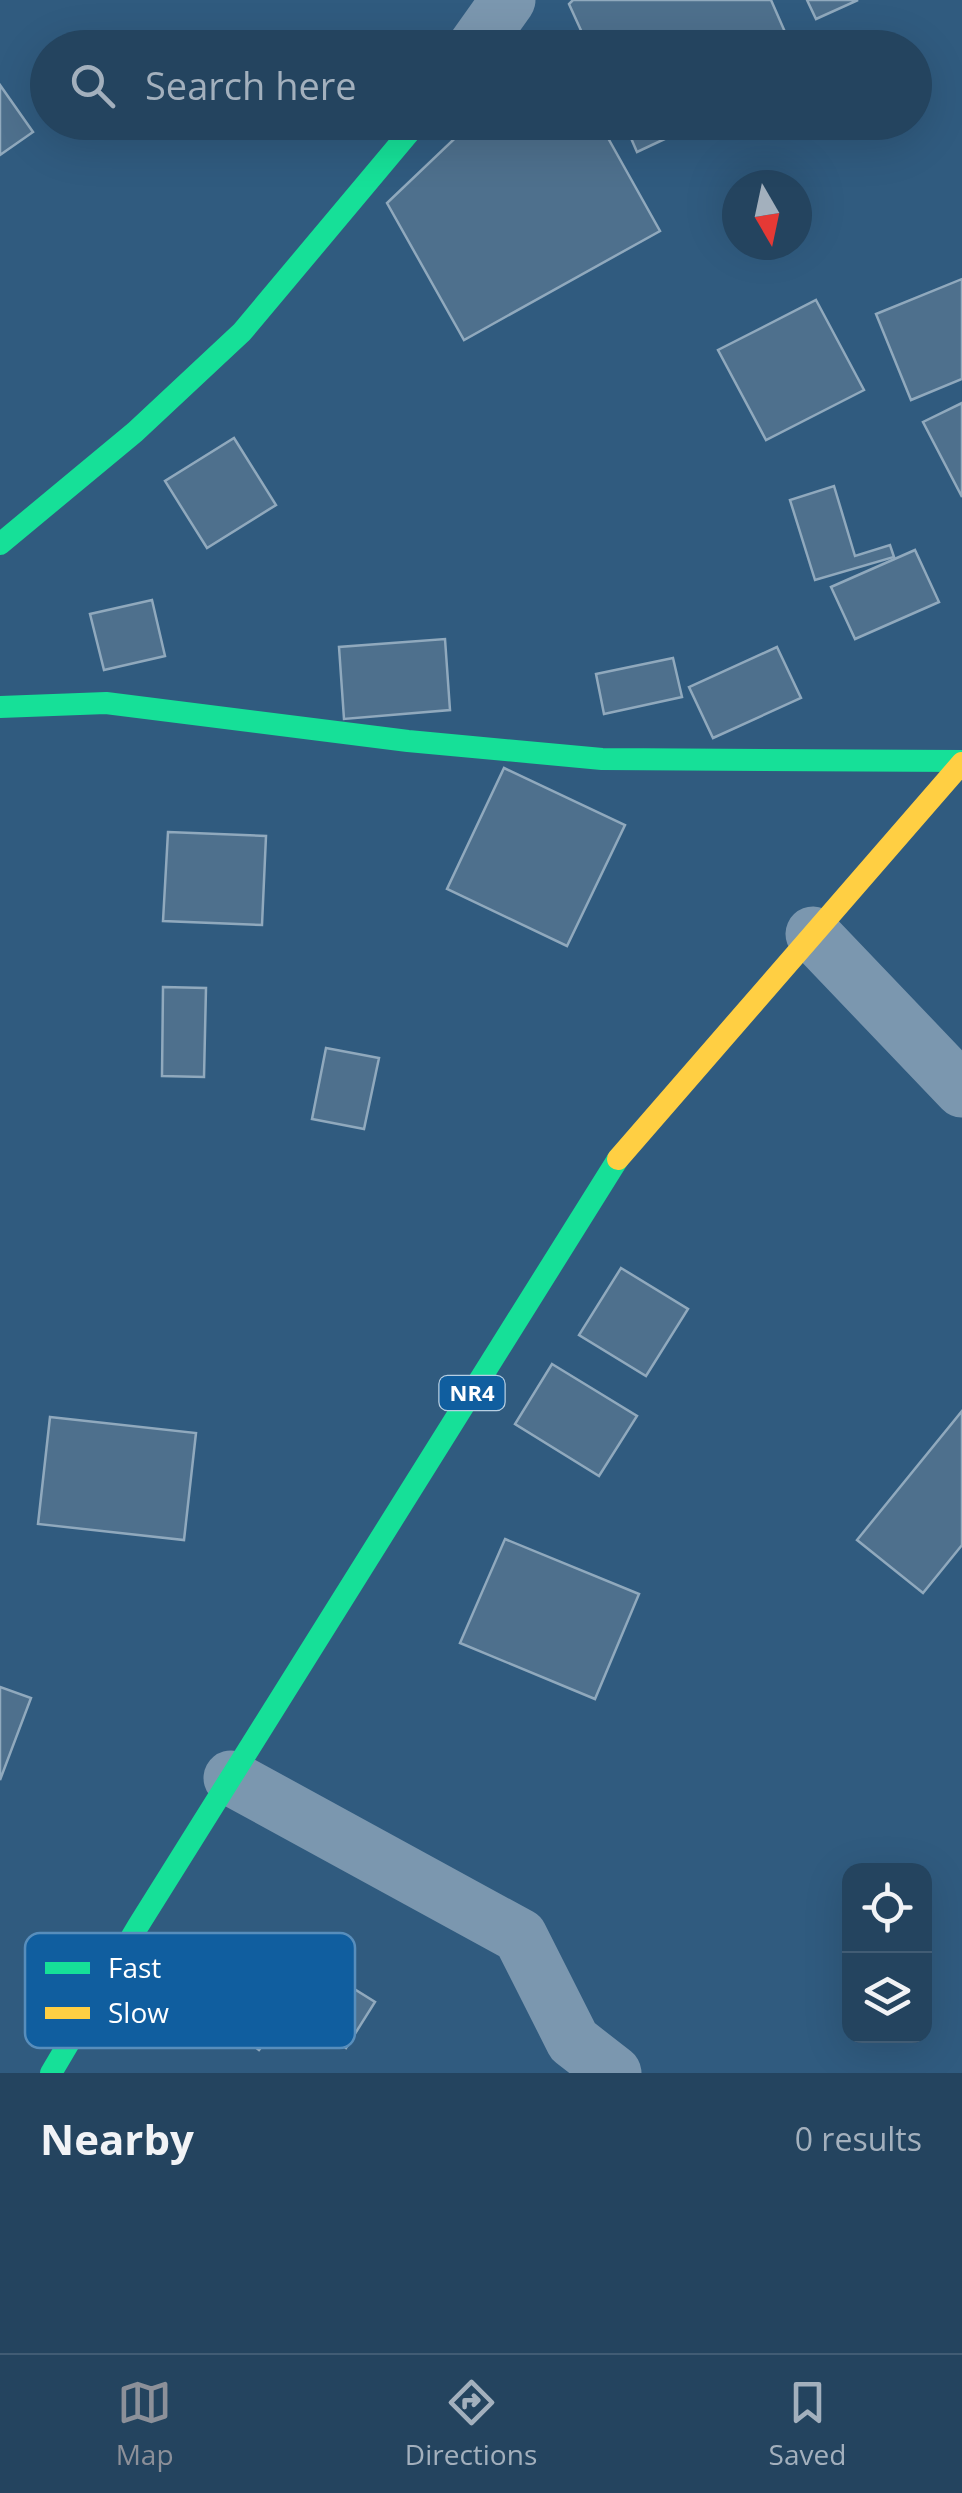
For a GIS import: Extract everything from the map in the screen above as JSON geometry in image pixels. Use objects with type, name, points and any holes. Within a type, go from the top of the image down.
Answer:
[{"type":"main road","points":[[0,544],[135,432],[242,332],[403,140]]},
{"type":"main road","points":[[0,707],[106,703],[408,741],[602,760],[962,762]]},
{"type":"main road","name":"NR4","points":[[134,1933],[620,1157],[962,762]]},
{"type":"main road","name":"NR4","points":[[51,2073],[66,2048]]},
{"type":"street","points":[[487,30],[508,0]]},
{"type":"street","points":[[814,934],[962,1090]]},
{"type":"street","points":[[231,1778],[520,1936],[573,2041],[614,2073]]},
{"type":"building","points":[[573,0],[771,0],[784,30],[581,30],[569,4]]},
{"type":"building","points":[[807,0],[858,0],[816,19]]},
{"type":"building","points":[[0,85],[30,128],[30,134],[0,155]]},
{"type":"building","points":[[453,140],[609,140],[660,231],[464,340],[387,203]]},
{"type":"building","points":[[632,140],[663,140],[637,152]]},
{"type":"building","points":[[962,279],[962,379],[911,400],[876,314]]},
{"type":"building","points":[[816,300],[864,390],[766,440],[718,350]]},
{"type":"building","points":[[962,403],[962,497],[923,422]]},
{"type":"building","points":[[234,438],[276,505],[207,548],[165,481]]},
{"type":"building","points":[[834,486],[855,556],[890,545],[894,557],[815,580],[790,500]]},
{"type":"building","points":[[915,550],[939,602],[855,639],[831,587]]},
{"type":"building","points":[[152,600],[165,656],[104,670],[90,614]]},
{"type":"building","points":[[445,639],[450,710],[344,719],[339,647]]},
{"type":"building","points":[[777,647],[801,698],[713,738],[689,687]]},
{"type":"building","points":[[673,658],[682,697],[604,714],[596,674]]},
{"type":"building","points":[[504,768],[625,825],[567,946],[447,889]]},
{"type":"building","points":[[168,832],[266,836],[262,925],[163,921]]},
{"type":"building","points":[[163,987],[206,988],[204,1077],[162,1076]]},
{"type":"building","points":[[326,1048],[379,1058],[364,1129],[312,1119]]},
{"type":"building","points":[[621,1268],[688,1309],[646,1376],[579,1335]]},
{"type":"building","points":[[552,1364],[637,1416],[599,1476],[515,1424]]},
{"type":"building","points":[[962,1411],[962,1545],[923,1593],[857,1540]]},
{"type":"building","points":[[50,1417],[196,1433],[184,1540],[38,1524]]},
{"type":"building","points":[[505,1539],[639,1594],[595,1699],[460,1643]]},
{"type":"building","points":[[0,1687],[31,1698],[0,1780]]},
{"type":"building","points":[[355,1990],[375,2002],[355,2034]]},
{"type":"traffic: fast","points":[[0,544],[135,432],[242,332],[403,140]]},
{"type":"traffic: fast","points":[[0,707],[106,703],[408,741],[602,759],[962,761]]},
{"type":"traffic: fast","points":[[134,1933],[618,1159]]},
{"type":"traffic: fast","points":[[51,2073],[66,2048]]},
{"type":"traffic: slow","points":[[618,1159],[962,763]]}]
